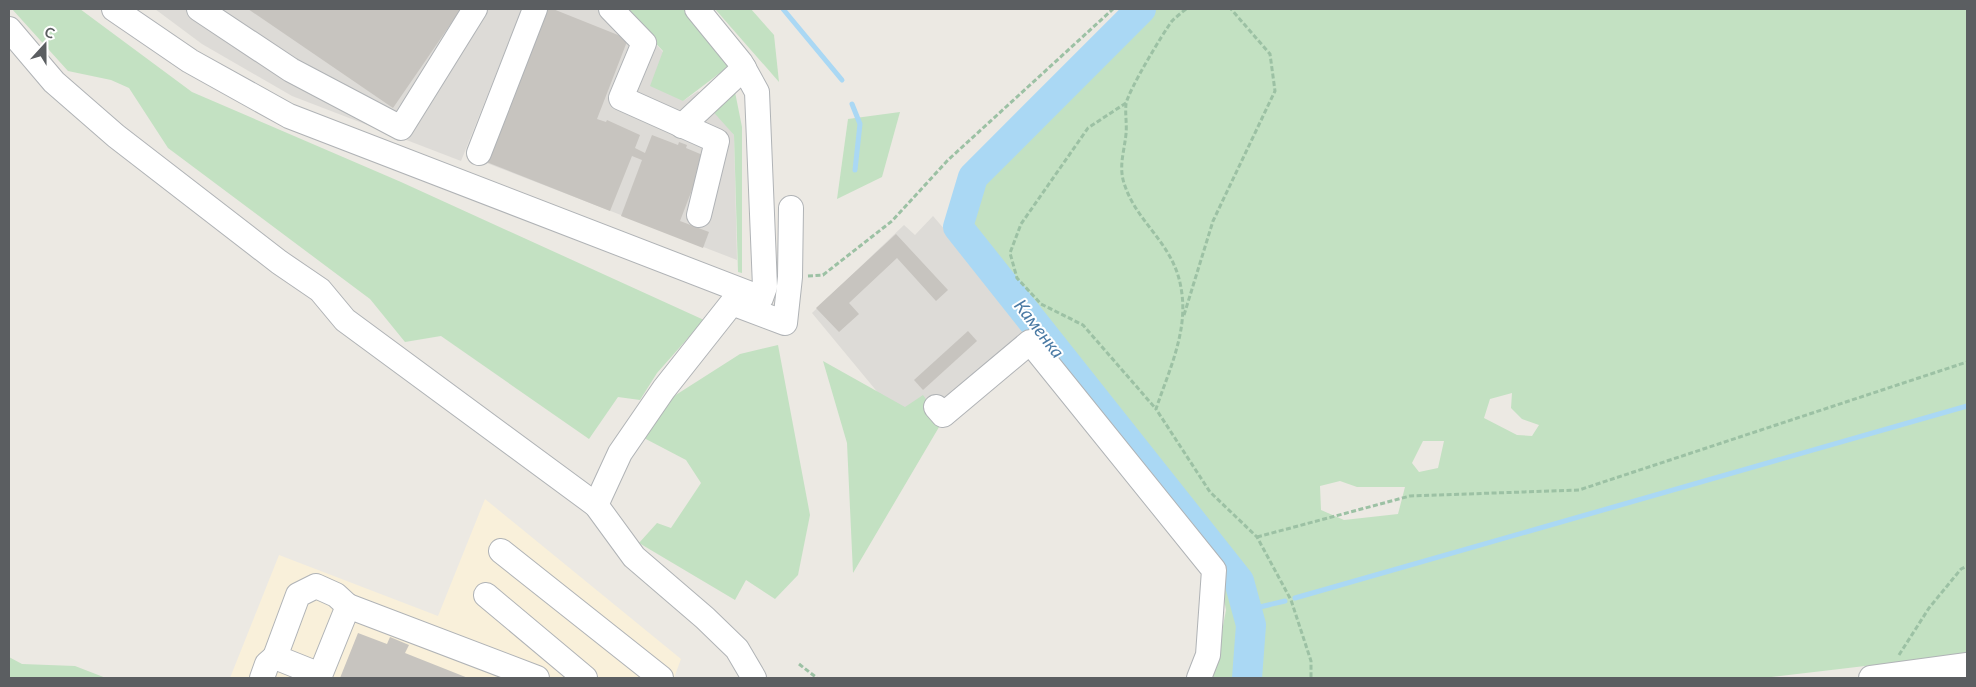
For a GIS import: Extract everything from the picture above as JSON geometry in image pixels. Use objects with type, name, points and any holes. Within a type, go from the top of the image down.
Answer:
[{"type":"street","points":[[114,9],[190,61],[289,116],[760,298],[765,287],[758,92],[744,68],[697,9]]},
{"type":"street","points":[[200,9],[290,70],[401,128],[475,9]]},
{"type":"street","points":[[479,153],[535,9]]},
{"type":"street","points":[[611,9],[644,43],[621,98],[717,141],[699,215]]},
{"type":"street","points":[[9,29],[54,82],[116,136],[279,262],[320,290],[345,320],[596,505],[634,557],[705,618],[737,649],[754,678]]},
{"type":"street","points":[[682,126],[744,68]]},
{"type":"street","points":[[596,505],[620,453],[664,389],[732,303],[785,323],[790,277],[791,208]]},
{"type":"street","points":[[936,406],[943,415],[1030,342],[1214,570],[1208,655],[1199,678]]},
{"type":"street","points":[[502,551],[661,678]]},
{"type":"street","points":[[262,678],[268,664],[275,657],[298,595],[316,586],[336,595],[348,606],[537,678]]},
{"type":"street","points":[[486,595],[585,678]]},
{"type":"street","points":[[275,657],[319,677],[348,606]]},
{"type":"street","points":[[1881,678],[1967,665]]},
{"type":"path","points":[[823,275],[892,220],[948,160],[1113,9]]},
{"type":"path","points":[[1186,9],[1172,20],[1126,103],[1088,128],[1022,224],[1010,253],[1017,278],[1041,304],[1083,325],[1156,409],[1210,492],[1257,537],[1290,600],[1311,661],[1311,678]]},
{"type":"path","points":[[1156,409],[1180,337],[1183,318],[1213,221],[1275,91],[1270,54],[1231,9]]},
{"type":"path","points":[[1126,103],[1126,134],[1120,161],[1124,186],[1136,209],[1161,241],[1176,268],[1182,289],[1183,318]]},
{"type":"path","points":[[1257,537],[1410,496],[1579,490],[1967,362]]},
{"type":"path","points":[[1881,678],[1929,608],[1961,569],[1967,566]]},
{"type":"path","points":[[798,664],[817,678]]},
{"type":"shaded area","points":[[155,9],[522,9],[461,161],[292,96],[202,44]]},
{"type":"shaded area","points":[[529,9],[623,9],[663,52],[683,101],[698,91],[734,135],[737,260],[471,157]]},
{"type":"shaded area","points":[[933,216],[1031,330],[908,429],[812,313],[904,225],[915,235]]},
{"type":"shaded area","points":[[485,499],[681,659],[674,678],[230,678],[279,555],[438,616]]},
{"type":"green space","points":[[12,9],[80,9],[192,92],[401,182],[704,320],[657,373],[640,400],[618,397],[589,439],[441,336],[405,342],[370,299],[168,148],[129,88],[111,80],[68,71]]},
{"type":"green space","points":[[631,9],[684,9],[733,63],[683,101],[650,86],[663,51],[627,13]]},
{"type":"green space","points":[[715,9],[751,9],[774,35],[779,82]]},
{"type":"green space","points":[[1156,9],[1967,9],[1967,654],[1763,678],[1213,678],[1226,610],[1218,568],[958,231],[982,184]],"holes":[[[1512,393],[1511,408],[1522,419],[1539,425],[1532,436],[1517,435],[1484,418],[1490,399]],[[1423,441],[1444,441],[1438,468],[1419,472],[1412,463]],[[1340,481],[1357,487],[1405,487],[1398,514],[1344,520],[1321,510],[1320,486]]]},
{"type":"green space","points":[[733,82],[742,127],[742,273],[738,272],[734,135],[709,107]]},
{"type":"green space","points":[[900,112],[882,177],[837,199],[848,119]]},
{"type":"green space","points":[[778,345],[810,515],[798,575],[775,599],[746,580],[735,600],[639,543],[657,523],[671,528],[701,483],[686,460],[642,437],[671,398],[740,354]]},
{"type":"green space","points":[[823,361],[905,407],[923,395],[942,422],[853,573],[847,443]]},
{"type":"green space","points":[[9,657],[22,664],[75,666],[106,678],[9,678]]},
{"type":"building","points":[[248,9],[461,9],[393,108]]},
{"type":"building","points":[[545,9],[553,9],[628,39],[597,119],[606,122],[607,120],[640,135],[635,148],[645,153],[652,135],[678,145],[679,142],[687,145],[686,148],[705,156],[680,221],[709,232],[703,248],[621,216],[642,160],[632,156],[610,211],[484,161]]},
{"type":"building","points":[[896,234],[948,290],[936,301],[897,258],[849,303],[859,314],[839,332],[816,308]]},
{"type":"building","points":[[968,331],[977,341],[923,390],[914,380]]},
{"type":"building","points":[[358,633],[387,644],[390,637],[409,645],[405,653],[468,678],[340,678]]},
{"type":"waterway","points":[[783,9],[842,80]]},
{"type":"waterway","name":"Каменка","points":[[1141,9],[973,177],[958,227],[1239,581],[1251,625],[1247,678]]},
{"type":"waterway","points":[[852,104],[860,124],[855,170]]},
{"type":"waterway","points":[[1295,598],[1967,406]]},
{"type":"waterway","points":[[1247,610],[1285,601]]}]
